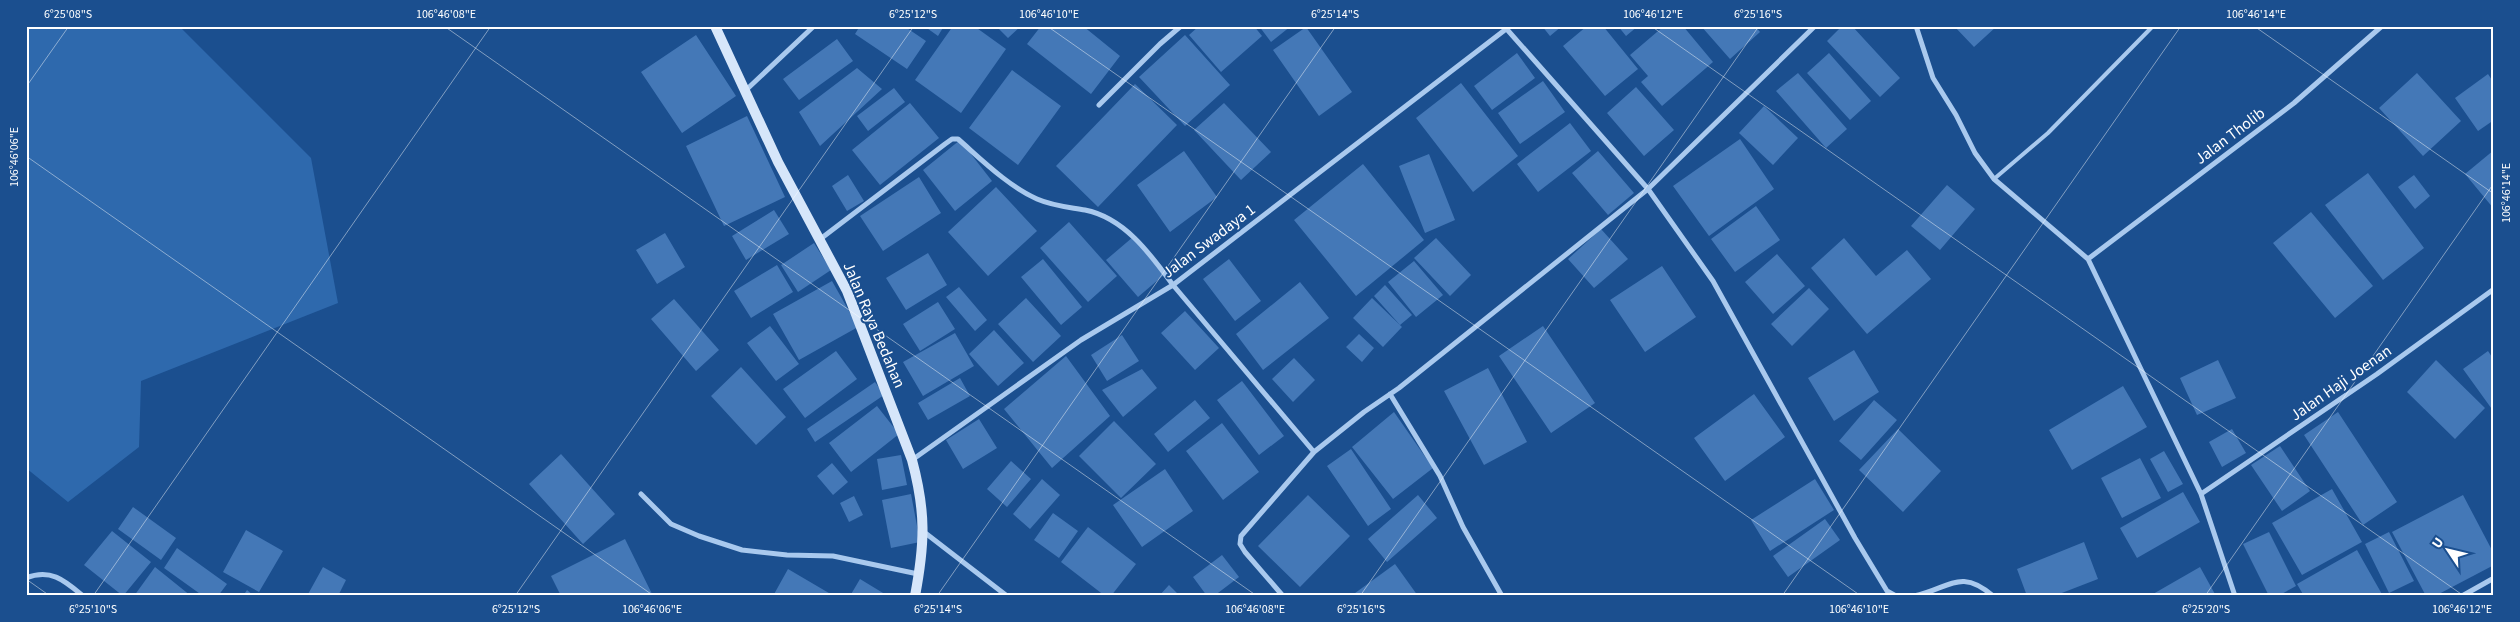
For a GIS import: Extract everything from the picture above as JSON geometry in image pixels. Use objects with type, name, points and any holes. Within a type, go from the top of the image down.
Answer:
[{"type":"street","name":"Jalan Raya Bedahan","points":[[716,26],[778,162],[847,291],[912,460],[919,486],[924,532],[915,596]]},
{"type":"street","points":[[745,92],[814,26]]},
{"type":"street","points":[[1099,105],[1160,44],[1182,26]]},
{"type":"street","points":[[1283,596],[1244,552],[1240,544],[1241,536],[1314,452],[1390,394],[1648,188],[1815,26]]},
{"type":"street","points":[[1916,26],[1933,78],[1956,115],[1975,153],[1994,179],[2088,259],[2201,494],[2235,596]]},
{"type":"street","name":"Jalan Tholib","points":[[2088,259],[2294,103],[2382,26]]},
{"type":"street","points":[[1507,27],[1648,188],[1713,281],[1855,538],[1887,592],[1896,596]]},
{"type":"street","name":"Jalan Swadaya 1","points":[[912,460],[1081,340],[1174,285],[1507,27]]},
{"type":"street","points":[[819,240],[945,144],[952,139],[958,139],[990,168],[1036,199],[1067,209],[1085,210],[1108,218],[1131,235],[1152,257],[1314,452]]},
{"type":"street","name":"Jalan Haji Joenan","points":[[2201,494],[2377,374],[2494,289]]},
{"type":"street","points":[[1390,394],[1440,476],[1463,527],[1502,596]]},
{"type":"street","points":[[641,494],[671,524],[699,536],[742,550],[787,555],[833,556],[919,574]]},
{"type":"street","points":[[924,532],[1007,596]]},
{"type":"street","points":[[26,578],[37,573],[61,578],[83,596]]},
{"type":"street","points":[[2462,596],[2494,578]]},
{"type":"street","points":[[1914,596],[1959,580],[1981,585],[1993,596]]},
{"type":"lane","points":[[1994,179],[2048,133],[2153,26]]},
{"type":"shaded area","points":[[26,26],[179,26],[311,158],[338,303],[141,381],[139,447],[68,502],[26,468]]},
{"type":"building","points":[[860,26],[904,26],[926,41],[907,69],[855,34]]},
{"type":"building","points":[[924,26],[944,26],[938,36]]},
{"type":"building","points":[[953,26],[974,26],[1006,49],[961,113],[915,80]]},
{"type":"building","points":[[996,26],[1021,26],[1008,38]]},
{"type":"building","points":[[1041,26],[1083,26],[1120,56],[1091,94],[1027,44]]},
{"type":"building","points":[[1199,26],[1254,26],[1262,36],[1221,72],[1189,35]]},
{"type":"building","points":[[1259,26],[1291,26],[1271,42]]},
{"type":"building","points":[[1542,26],[1562,26],[1550,36]]},
{"type":"building","points":[[1587,26],[1603,26],[1638,69],[1605,96],[1563,46]]},
{"type":"building","points":[[1618,26],[1638,26],[1626,36]]},
{"type":"building","points":[[1664,26],[1683,26],[1713,62],[1662,106],[1641,82],[1648,76],[1630,55]]},
{"type":"building","points":[[1701,26],[1755,26],[1760,32],[1730,59]]},
{"type":"building","points":[[1842,26],[1852,26],[1900,78],[1880,97],[1827,41]]},
{"type":"building","points":[[1954,26],[1997,26],[1974,47]]},
{"type":"building","points":[[1306,27],[1352,92],[1319,116],[1273,50]]},
{"type":"building","points":[[696,35],[736,96],[682,133],[641,72]]},
{"type":"building","points":[[1185,35],[1230,85],[1185,126],[1139,77]]},
{"type":"building","points":[[837,39],[853,61],[799,100],[783,79]]},
{"type":"building","points":[[1517,53],[1535,78],[1492,110],[1474,86]]},
{"type":"building","points":[[1829,53],[1871,101],[1850,120],[1807,73]]},
{"type":"building","points":[[857,68],[882,89],[820,146],[799,112]]},
{"type":"building","points":[[1012,70],[1061,106],[1018,165],[969,128]]},
{"type":"building","points":[[1798,73],[1847,129],[1826,148],[1776,91]]},
{"type":"building","points":[[2417,73],[2461,121],[2423,156],[2379,108]]},
{"type":"building","points":[[2488,74],[2494,83],[2494,120],[2478,131],[2455,98]]},
{"type":"building","points":[[1543,81],[1565,112],[1520,144],[1498,113]]},
{"type":"building","points":[[1461,83],[1518,156],[1473,192],[1416,118]]},
{"type":"building","points":[[1135,84],[1177,125],[1098,207],[1056,166]]},
{"type":"building","points":[[1636,87],[1674,130],[1644,156],[1607,113]]},
{"type":"building","points":[[894,88],[905,102],[868,131],[857,116]]},
{"type":"building","points":[[910,103],[939,138],[880,185],[852,150]]},
{"type":"building","points":[[1224,103],[1271,152],[1241,180],[1194,130]]},
{"type":"building","points":[[1764,106],[1798,138],[1773,165],[1739,133]]},
{"type":"building","points":[[747,116],[785,197],[724,226],[686,146]]},
{"type":"building","points":[[1570,123],[1591,151],[1538,192],[1517,164]]},
{"type":"building","points":[[1740,139],[1774,189],[1709,236],[1673,186]]},
{"type":"building","points":[[960,140],[992,181],[955,211],[923,170]]},
{"type":"building","points":[[2494,150],[2494,209],[2465,174]]},
{"type":"building","points":[[1184,151],[1217,197],[1170,232],[1137,185]]},
{"type":"building","points":[[1598,151],[1634,193],[1608,215],[1572,173]]},
{"type":"building","points":[[1429,154],[1455,220],[1425,233],[1399,166]]},
{"type":"building","points":[[1363,164],[1424,240],[1356,296],[1294,220]]},
{"type":"building","points":[[2368,173],[2424,248],[2383,280],[2325,205]]},
{"type":"building","points":[[848,175],[864,201],[847,211],[832,186]]},
{"type":"building","points":[[2414,175],[2430,196],[2415,209],[2398,187]]},
{"type":"building","points":[[919,177],[941,213],[883,251],[860,216]]},
{"type":"building","points":[[1947,185],[1975,209],[1940,250],[1911,226]]},
{"type":"building","points":[[996,187],[1037,231],[988,276],[948,232]]},
{"type":"building","points":[[1756,206],[1780,240],[1735,272],[1711,239]]},
{"type":"building","points":[[774,210],[789,234],[746,260],[732,236]]},
{"type":"building","points":[[2311,212],[2373,286],[2335,318],[2273,243]]},
{"type":"building","points":[[1069,222],[1117,276],[1088,302],[1040,248]]},
{"type":"building","points":[[1601,229],[1628,259],[1594,288],[1568,259]]},
{"type":"building","points":[[665,233],[685,267],[657,284],[636,250]]},
{"type":"building","points":[[1133,237],[1165,274],[1138,297],[1106,260]]},
{"type":"building","points":[[1436,238],[1471,275],[1450,296],[1414,258]]},
{"type":"building","points":[[1844,238],[1876,276],[1907,250],[1931,279],[1867,334],[1811,268]]},
{"type":"building","points":[[814,243],[831,270],[798,292],[781,265]]},
{"type":"building","points":[[928,253],[947,285],[906,310],[886,278]]},
{"type":"building","points":[[1777,254],[1805,286],[1773,314],[1745,282]]},
{"type":"building","points":[[1043,259],[1082,307],[1061,325],[1021,277]]},
{"type":"building","points":[[1229,259],[1261,301],[1235,321],[1203,279]]},
{"type":"building","points":[[1414,261],[1443,295],[1416,317],[1388,282]]},
{"type":"building","points":[[777,265],[793,292],[751,318],[734,291]]},
{"type":"building","points":[[1662,266],[1696,317],[1645,352],[1610,300]]},
{"type":"building","points":[[832,281],[858,327],[799,360],[773,314]]},
{"type":"building","points":[[1300,282],[1329,318],[1263,370],[1236,334]]},
{"type":"building","points":[[1385,285],[1412,315],[1400,325],[1374,296]]},
{"type":"building","points":[[959,287],[987,320],[975,331],[946,297]]},
{"type":"building","points":[[1809,288],[1829,309],[1792,346],[1771,324]]},
{"type":"building","points":[[1026,298],[1061,336],[1033,362],[998,324]]},
{"type":"building","points":[[1372,298],[1402,327],[1383,347],[1353,318]]},
{"type":"building","points":[[674,299],[719,350],[696,371],[651,319]]},
{"type":"building","points":[[938,302],[955,329],[920,351],[903,324]]},
{"type":"building","points":[[1185,311],[1219,348],[1195,370],[1161,333]]},
{"type":"building","points":[[770,326],[799,364],[776,381],[747,343]]},
{"type":"building","points":[[1543,326],[1595,403],[1551,433],[1499,356]]},
{"type":"building","points":[[994,330],[1024,363],[998,386],[969,354]]},
{"type":"building","points":[[955,333],[974,366],[923,396],[903,362]]},
{"type":"building","points":[[1359,334],[1374,348],[1362,362],[1346,347]]},
{"type":"building","points":[[1122,335],[1139,361],[1107,381],[1091,355]]},
{"type":"building","points":[[1854,350],[1879,392],[1834,421],[1808,378]]},
{"type":"building","points":[[836,351],[857,379],[805,418],[783,389]]},
{"type":"building","points":[[2488,351],[2494,360],[2494,412],[2463,369]]},
{"type":"building","points":[[1066,356],[1110,416],[1052,468],[1004,409]]},
{"type":"building","points":[[1294,358],[1315,380],[1293,402],[1272,379]]},
{"type":"building","points":[[2218,360],[2236,398],[2197,415],[2180,378]]},
{"type":"building","points":[[2436,360],[2485,408],[2455,439],[2407,392]]},
{"type":"building","points":[[741,367],[786,417],[756,445],[711,396]]},
{"type":"building","points":[[1488,368],[1527,442],[1484,465],[1444,391]]},
{"type":"building","points":[[1142,369],[1157,388],[1123,417],[1102,390]]},
{"type":"building","points":[[960,378],[970,396],[928,420],[918,403]]},
{"type":"building","points":[[1242,381],[1284,436],[1259,455],[1217,400]]},
{"type":"building","points":[[875,382],[884,395],[815,442],[807,429]]},
{"type":"building","points":[[2123,386],[2147,427],[2072,470],[2049,430]]},
{"type":"building","points":[[1754,394],[1785,437],[1725,481],[1694,438]]},
{"type":"building","points":[[1195,400],[1210,418],[1168,452],[1154,434]]},
{"type":"building","points":[[1874,400],[1897,420],[1861,460],[1839,441]]},
{"type":"building","points":[[877,406],[899,434],[851,472],[829,443]]},
{"type":"building","points":[[1394,412],[1433,468],[1393,499],[1352,447]]},
{"type":"building","points":[[2338,412],[2397,502],[2363,525],[2304,435]]},
{"type":"building","points":[[979,419],[997,448],[963,469],[946,440]]},
{"type":"building","points":[[1114,421],[1156,464],[1121,498],[1079,456]]},
{"type":"building","points":[[1222,423],[1259,472],[1223,500],[1186,451]]},
{"type":"building","points":[[1898,429],[1941,471],[1903,512],[1859,470]]},
{"type":"building","points":[[2232,429],[2246,453],[2222,467],[2209,442]]},
{"type":"building","points":[[2280,446],[2310,491],[2282,511],[2251,465]]},
{"type":"building","points":[[1351,449],[1391,509],[1368,526],[1327,466]]},
{"type":"building","points":[[2164,451],[2183,484],[2168,492],[2150,459]]},
{"type":"building","points":[[561,454],[615,514],[583,544],[529,484]]},
{"type":"building","points":[[901,455],[907,485],[882,490],[877,459]]},
{"type":"building","points":[[2140,458],[2161,498],[2122,518],[2101,478]]},
{"type":"building","points":[[1011,461],[1031,479],[1007,507],[987,489]]},
{"type":"building","points":[[832,463],[848,482],[833,495],[817,476]]},
{"type":"building","points":[[1165,469],[1193,511],[1142,547],[1113,505]]},
{"type":"building","points":[[1042,479],[1060,495],[1030,529],[1013,514]]},
{"type":"building","points":[[1815,479],[1834,510],[1770,551],[1751,520]]},
{"type":"building","points":[[2332,489],[2362,542],[2302,575],[2272,523]]},
{"type":"building","points":[[2183,492],[2200,522],[2137,558],[2120,528]]},
{"type":"building","points":[[911,494],[920,542],[891,548],[882,500]]},
{"type":"building","points":[[1308,495],[1350,536],[1300,587],[1258,546]]},
{"type":"building","points":[[1418,495],[1437,518],[1387,562],[1368,539]]},
{"type":"building","points":[[2463,495],[2494,554],[2494,565],[2435,596],[2426,596],[2392,532]]},
{"type":"building","points":[[854,496],[863,515],[849,522],[840,503]]},
{"type":"building","points":[[133,507],[176,538],[161,560],[118,529]]},
{"type":"building","points":[[1053,513],[1078,531],[1059,558],[1034,540]]},
{"type":"building","points":[[1825,519],[1840,540],[1788,577],[1773,556]]},
{"type":"building","points":[[1088,527],[1136,564],[1111,596],[1105,596],[1061,562]]},
{"type":"building","points":[[246,530],[283,551],[259,592],[223,572]]},
{"type":"building","points":[[112,531],[151,562],[123,596],[84,565]]},
{"type":"building","points":[[2269,532],[2296,586],[2278,596],[2269,596],[2243,544]]},
{"type":"building","points":[[2389,532],[2414,581],[2389,593],[2365,544]]},
{"type":"building","points":[[625,539],[653,596],[561,596],[551,576]]},
{"type":"building","points":[[2084,542],[2098,579],[2054,596],[2027,596],[2017,569]]},
{"type":"building","points":[[177,548],[227,584],[218,596],[203,596],[164,568]]},
{"type":"building","points":[[2357,550],[2383,596],[2304,596],[2297,584]]},
{"type":"building","points":[[1222,555],[1239,577],[1214,596],[1207,596],[1193,577]]},
{"type":"building","points":[[1395,564],[1418,596],[1351,596]]},
{"type":"building","points":[[155,567],[191,596],[134,596]]},
{"type":"building","points":[[323,567],[346,580],[338,596],[307,596]]},
{"type":"building","points":[[2200,567],[2216,596],[2154,596],[2153,594]]},
{"type":"building","points":[[788,569],[834,596],[773,596]]},
{"type":"building","points":[[860,579],[888,596],[850,596]]},
{"type":"building","points":[[1169,585],[1180,596],[1159,596]]},
{"type":"building","points":[[247,590],[254,596],[243,596]]}]
